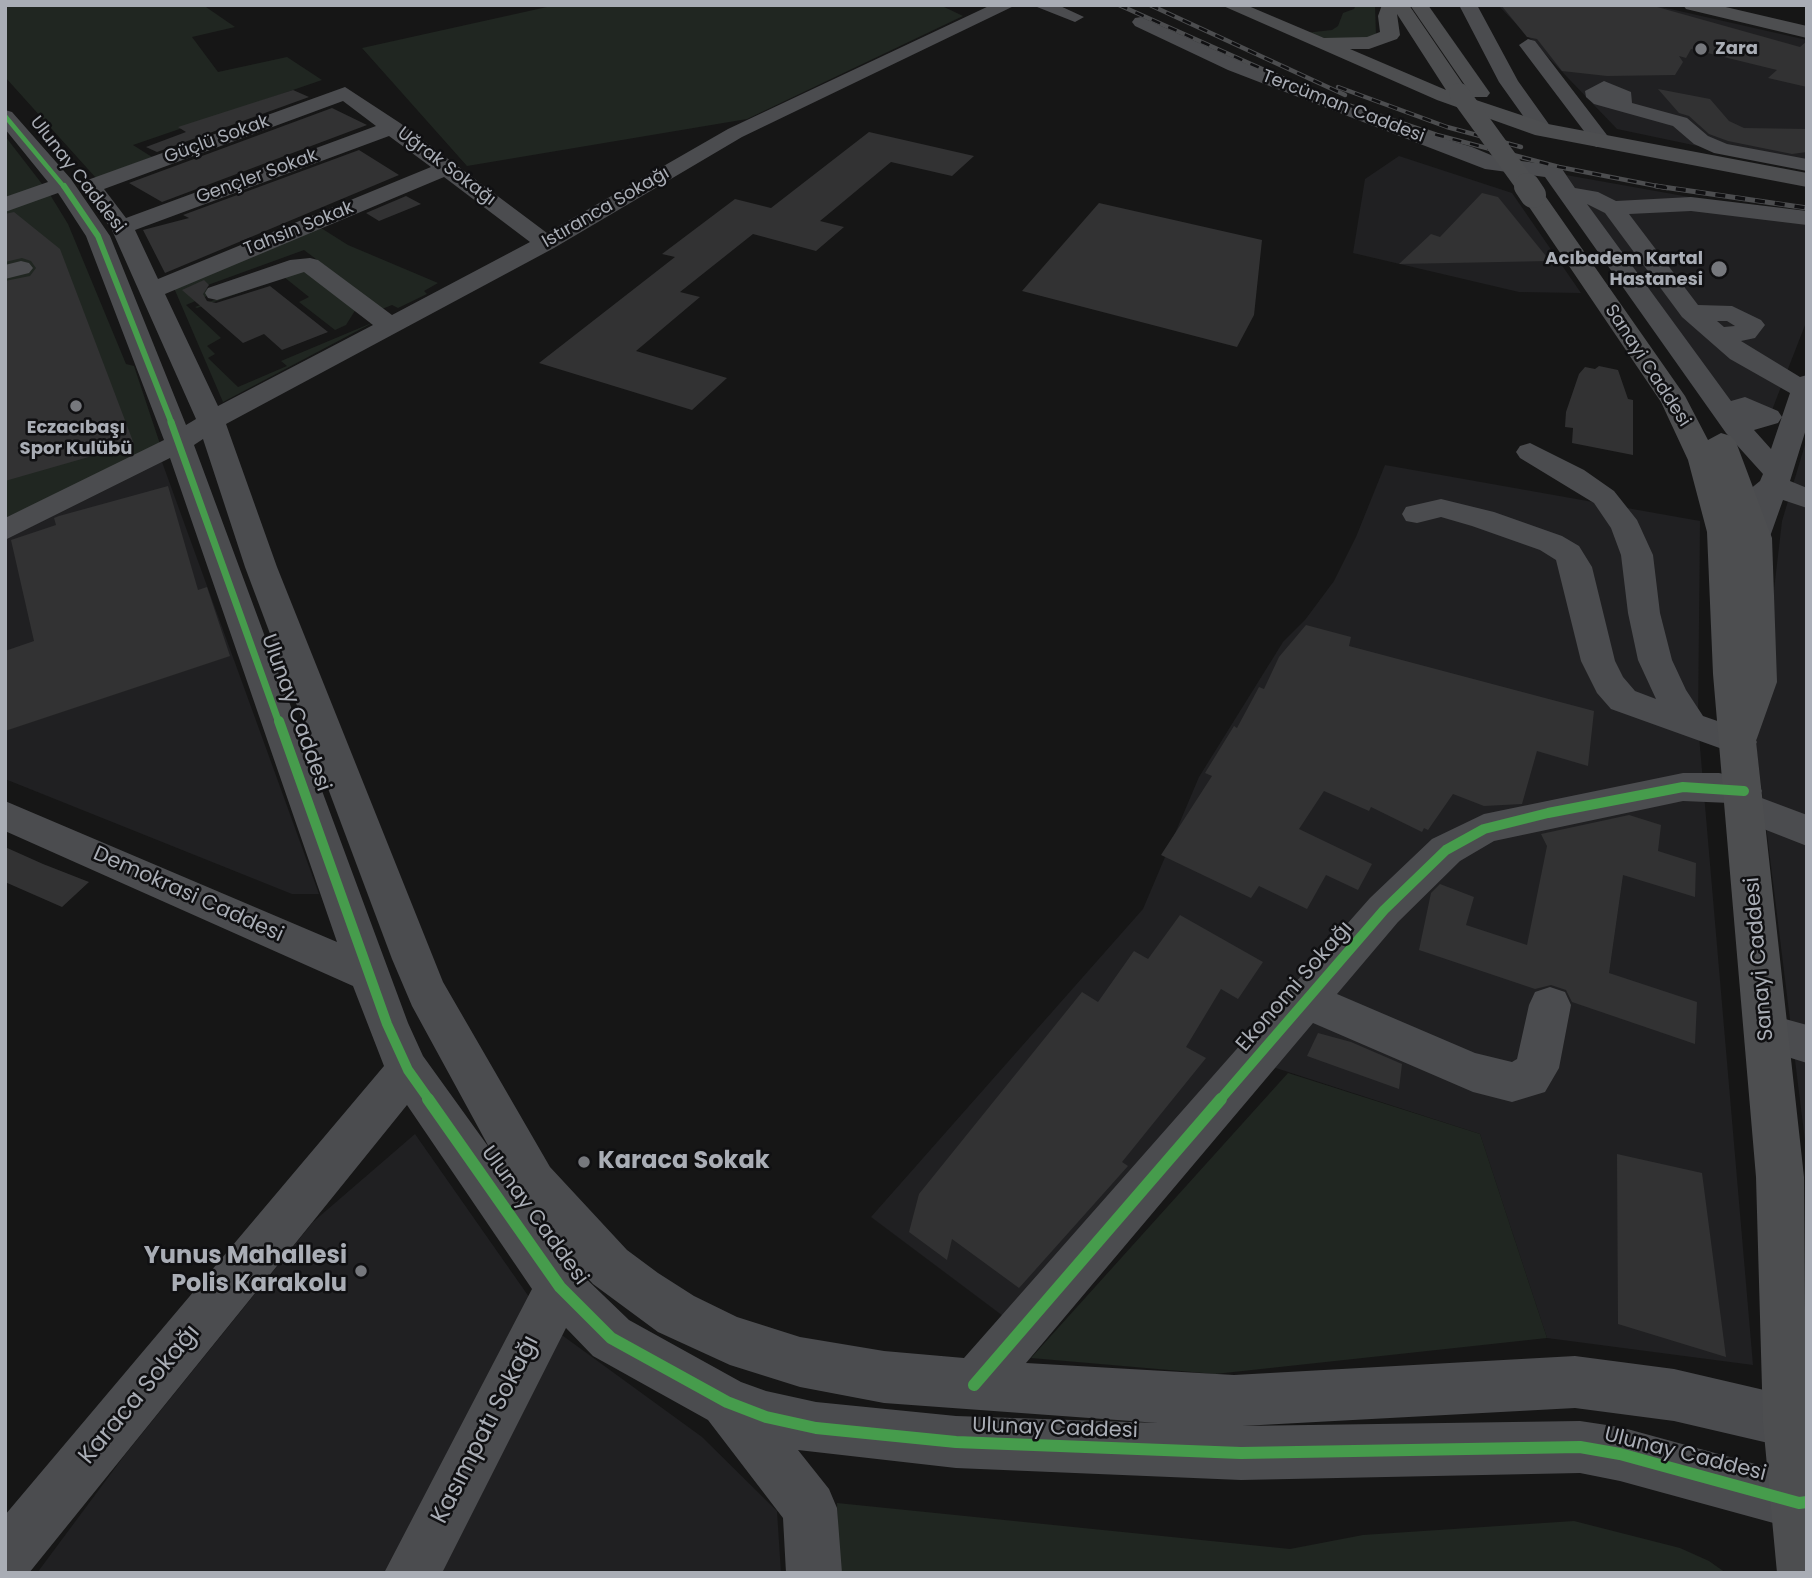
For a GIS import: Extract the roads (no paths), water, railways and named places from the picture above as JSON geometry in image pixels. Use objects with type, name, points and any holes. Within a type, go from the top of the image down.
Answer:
[{"type":"main road","points":[[1230,5],[1444,96],[1543,130],[1807,180]]},
{"type":"main road","points":[[1314,41],[1369,43],[1390,35],[1387,16],[1391,5]]},
{"type":"main road","name":"Sanayi Caddesi","points":[[1400,5],[1470,93],[1552,188],[1618,277],[1705,411],[1730,461],[1756,538],[1759,682],[1739,742]]},
{"type":"main road","points":[[1419,5],[1470,93]]},
{"type":"main road","points":[[1692,5],[1807,32]]},
{"type":"main road","points":[[1720,5],[1807,24]]},
{"type":"main road","points":[[1451,18],[1476,69],[1470,93]]},
{"type":"main road","name":"Sanayi Caddesi","points":[[1552,188],[1675,402],[1703,460],[1723,532],[1731,674],[1780,1177],[1798,1424]]},
{"type":"main road","name":"Sanayi Caddesi","points":[[1780,1177],[1807,1310]]},
{"type":"main road","name":"Ulunay Caddesi","points":[[1798,1424],[1803,1502]]},
{"type":"main road","points":[[1803,1502],[1806,1573]]},
{"type":"street","name":"Istıranca Sokağı","points":[[211,421],[546,243],[735,133],[960,24],[1007,5]]},
{"type":"street","points":[[1041,5],[1076,17]]},
{"type":"street","points":[[1468,5],[1509,82],[1543,130]]},
{"type":"street","name":"Tercüman Caddesi","points":[[1141,22],[1235,66],[1412,135],[1465,151],[1552,188],[1596,199],[1614,208]]},
{"type":"street","points":[[1528,45],[1603,143]]},
{"type":"street","name":"Ulunay Caddesi","points":[[5,87],[76,186],[98,236],[391,967],[469,1070],[534,1183],[621,1275],[676,1314],[742,1344],[800,1362],[872,1375],[1084,1394],[1234,1401],[1574,1382],[1674,1395],[1798,1424]]},
{"type":"street","name":"Uğrak Sokağı","points":[[345,93],[448,167],[546,243]]},
{"type":"street","name":"Güçlü Sokak","points":[[5,205],[76,186],[345,93]]},
{"type":"street","points":[[1622,104],[1680,122],[1701,140],[1721,149],[1807,165]]},
{"type":"street","name":"Ulunay Caddesi","points":[[5,116],[122,227],[211,421],[391,967],[408,1070],[560,1287],[611,1338],[727,1402],[766,1418],[816,1428],[956,1442],[1241,1453],[1580,1447],[1619,1454],[1803,1502]]},
{"type":"street","points":[[1643,150],[1628,130],[1627,123],[1644,120],[1665,129]]},
{"type":"street","name":"Gençler Sokak","points":[[122,227],[393,127]]},
{"type":"street","points":[[1700,160],[1706,153],[1721,149]]},
{"type":"street","name":"Tahsin Sokak","points":[[150,290],[448,167]]},
{"type":"street","points":[[1552,188],[1736,415],[1776,480],[1807,499]]},
{"type":"street","points":[[1614,208],[1691,204],[1807,218]]},
{"type":"street","points":[[1614,208],[1651,263],[1691,312],[1754,363],[1805,386],[1756,538]]},
{"type":"street","points":[[217,293],[304,264],[313,267],[390,326]]},
{"type":"street","points":[[1691,312],[1732,314],[1745,318],[1752,325],[1746,333],[1717,335]]},
{"type":"street","points":[[5,530],[179,443],[211,421]]},
{"type":"street","points":[[1531,452],[1574,476],[1604,497],[1626,527],[1637,555],[1644,613],[1655,660],[1671,695],[1689,721]]},
{"type":"street","points":[[1715,502],[1746,505],[1776,480]]},
{"type":"street","points":[[1417,514],[1441,508],[1483,519],[1551,543],[1568,554],[1576,567],[1598,661],[1609,684],[1623,700],[1689,721],[1739,742]]},
{"type":"street","name":"Ekonomi Sokağı","points":[[974,1385],[1393,902],[1446,850],[1484,829],[1683,787],[1719,787],[1807,831]]},
{"type":"street","name":"Demokrasi Caddesi","points":[[5,816],[391,967]]},
{"type":"street","points":[[1307,1000],[1473,1072],[1512,1082],[1529,1078],[1537,1068],[1549,1005]]},
{"type":"street","points":[[1767,1033],[1807,1044]]},
{"type":"street","name":"Karaca Sokağı","points":[[5,1558],[408,1070]]},
{"type":"street","name":"Kasımpatı Sokağı","points":[[412,1573],[560,1287]]},
{"type":"street","points":[[727,1402],[810,1508],[814,1573]]},
{"type":"railway","points":[[1119,5],[1327,98],[1437,135],[1559,167],[1659,186]]},
{"type":"railway","points":[[1150,5],[1345,95]]},
{"type":"railway","points":[[1338,87],[1447,127],[1521,147]]},
{"type":"railway","points":[[1659,186],[1807,208]]},
{"type":"railway","points":[[1659,186],[1667,188]]},
{"type":"place","name":"Zara","points":[[1701,49]]},
{"type":"place","name":"Acıbadem Kartal Hastanesi","points":[[1719,269]]},
{"type":"place","name":"Eczacıbaşı Spor Kulübü","points":[[76,406]]},
{"type":"place","name":"Karaca Sokak","points":[[584,1162]]},
{"type":"place","name":"Yunus Mahallesi Polis Karakolu","points":[[361,1271]]}]
